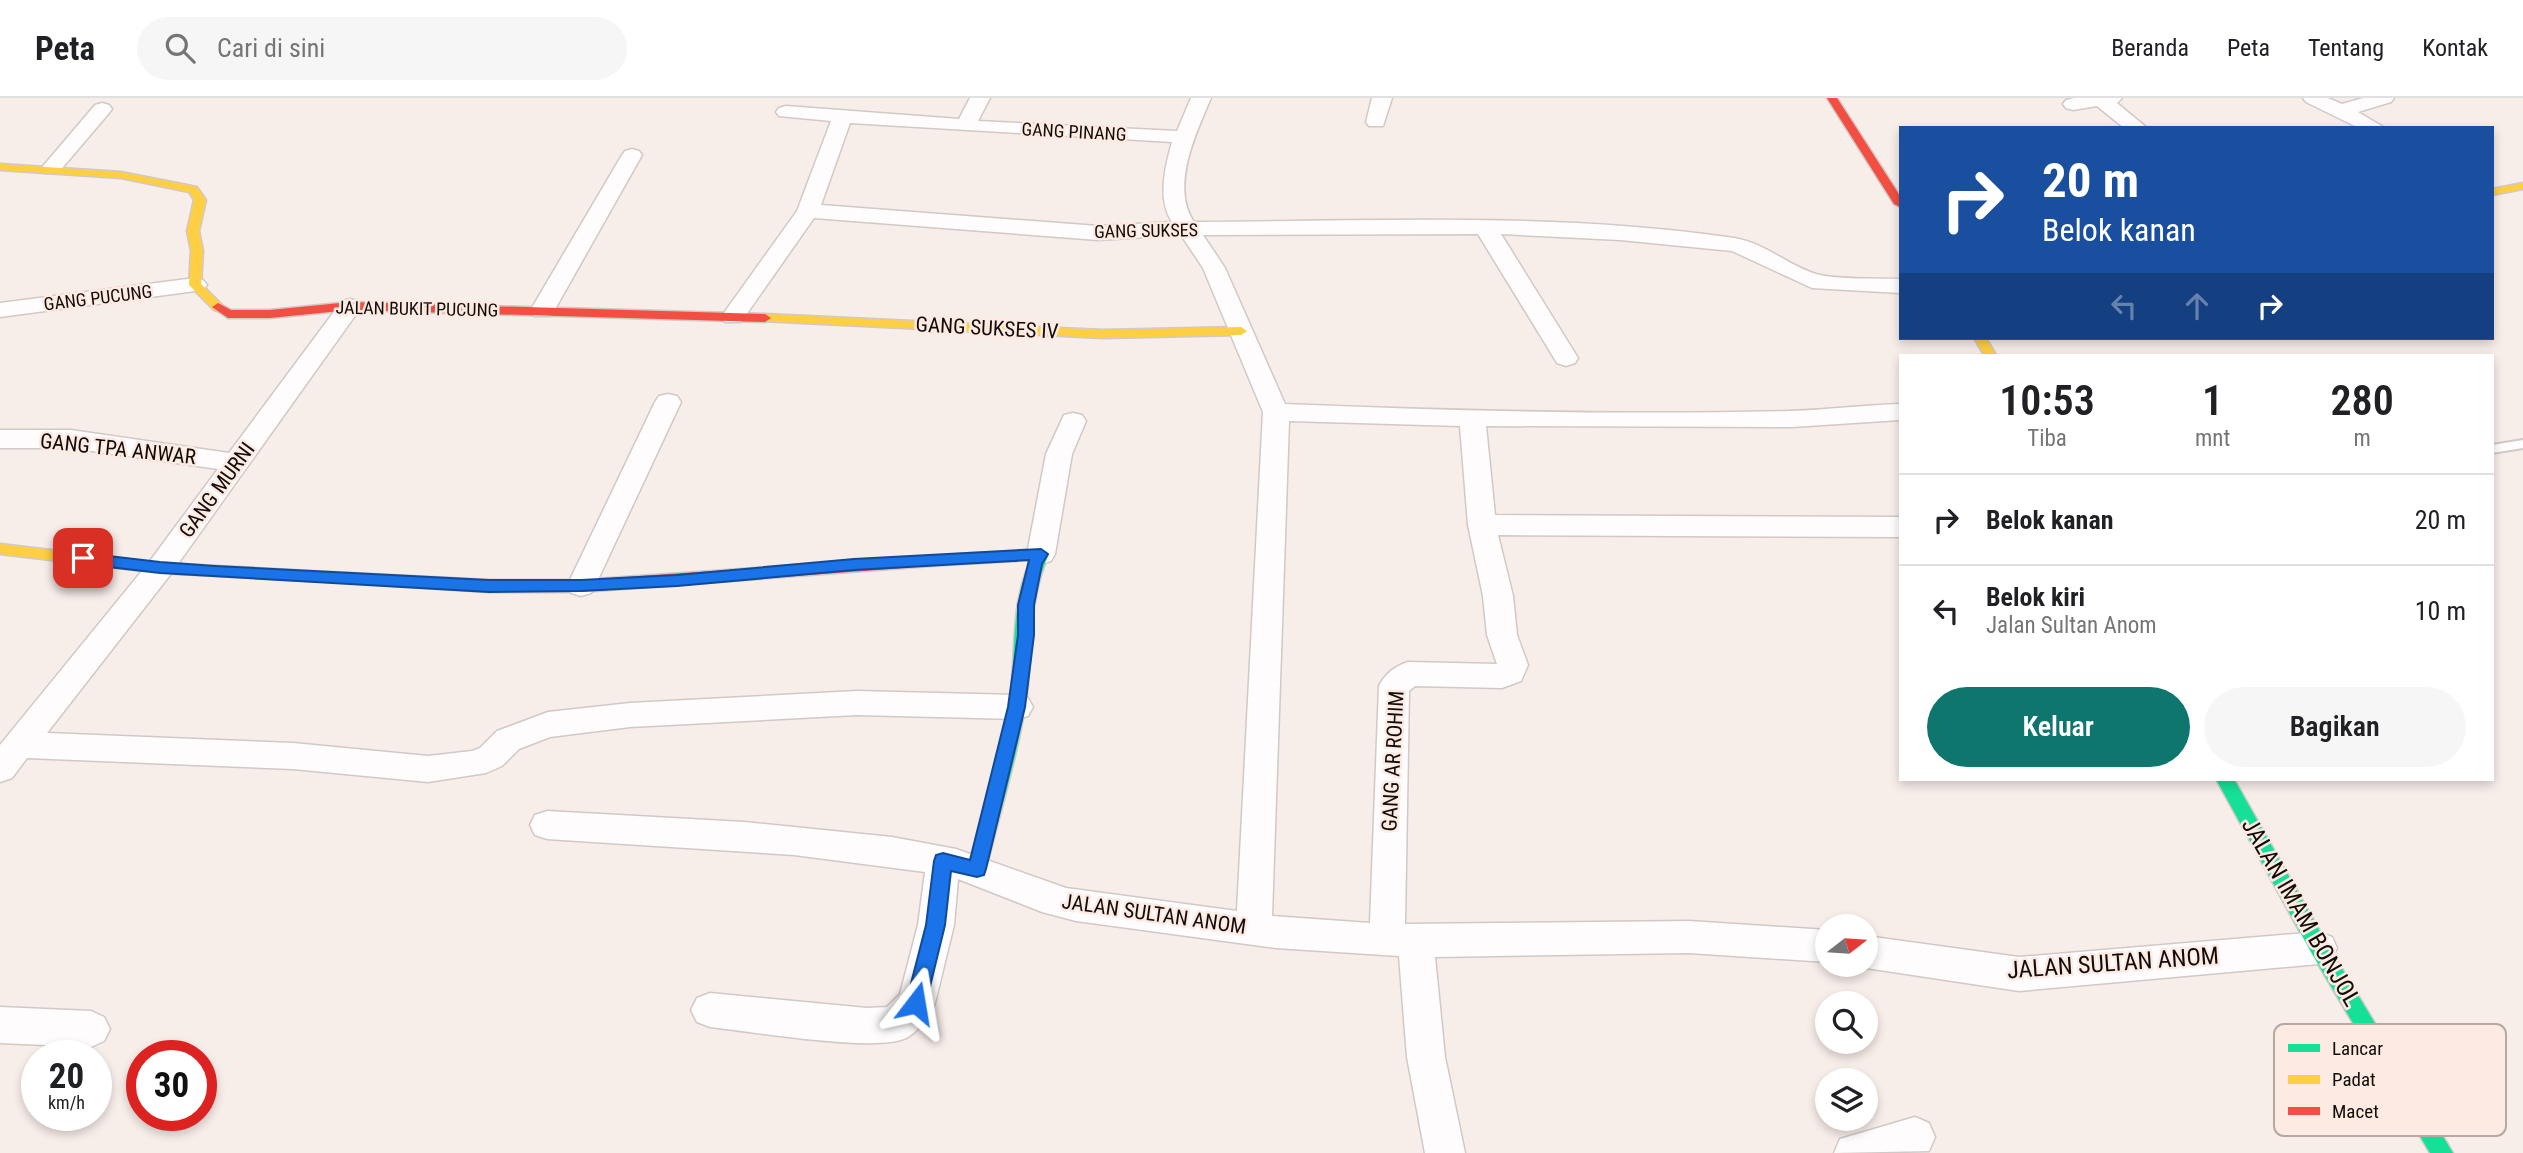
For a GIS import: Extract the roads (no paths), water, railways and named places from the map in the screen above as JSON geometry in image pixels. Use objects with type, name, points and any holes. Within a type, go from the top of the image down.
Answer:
[{"type":"main road","points":[[1832,98],[1899,202]]},
{"type":"main road","points":[[0,167],[151,177],[193,190],[200,200],[193,231],[197,251],[195,285]]},
{"type":"main road","points":[[2494,191],[2523,186]]},
{"type":"main road","name":"JALAN BUKIT PUCUNG","points":[[195,285],[210,301],[228,314],[270,314],[350,306],[733,317]]},
{"type":"main road","name":"GANG SUKSES IV","points":[[733,317],[1103,334],[1241,331]]},
{"type":"main road","points":[[0,549],[160,568],[489,586],[581,586],[677,581],[854,565],[1041,554]]},
{"type":"main road","points":[[960,865],[1017,707],[1026,635],[1026,605],[1035,564],[1041,554]]},
{"type":"main road","name":"JALAN IMAM BONJOL","points":[[2226,781],[2365,1024]]},
{"type":"main road","name":"JALAN IMAM BONJOL","points":[[2432,1136],[2442,1153]]},
{"type":"street","points":[[965,126],[980,98]]},
{"type":"street","points":[[1201,98],[1184,137],[1172,177],[1179,216],[1214,268],[1276,412],[1255,928]]},
{"type":"street","points":[[1376,122],[1382,98]]},
{"type":"street","points":[[2313,98],[2371,126]]},
{"type":"street","points":[[2342,111],[2384,98]]},
{"type":"street","points":[[2073,104],[2107,99],[2135,126]]},
{"type":"street","points":[[51,169],[102,109]]},
{"type":"street","name":"GANG PINANG","points":[[786,111],[842,118],[1184,137]]},
{"type":"street","points":[[733,317],[808,211],[842,118]]},
{"type":"street","points":[[542,311],[632,155]]},
{"type":"street","name":"GANG SUKSES","points":[[808,211],[1098,233],[1143,229],[1190,231],[1485,227],[1620,233],[1736,246],[1765,256],[1812,281],[1899,286]]},
{"type":"street","points":[[1485,227],[1566,358]]},
{"type":"street","name":"GANG PUCUNG","points":[[0,310],[195,285]]},
{"type":"street","name":"GANG MURNI","points":[[10,757],[160,568],[350,306]]},
{"type":"street","points":[[581,586],[668,402]]},
{"type":"street","points":[[1276,412],[1472,418],[1780,419],[1899,412]]},
{"type":"street","name":"GANG AR ROHIM","points":[[1402,941],[1389,810],[1394,686],[1408,674],[1502,676],[1510,673],[1513,665],[1502,635],[1498,596],[1482,525],[1472,418]]},
{"type":"street","points":[[1041,554],[1059,454],[1073,421]]},
{"type":"street","name":"GANG TPA ANWAR","points":[[0,439],[71,439],[236,463]]},
{"type":"street","points":[[1482,525],[1899,527]]},
{"type":"street","points":[[10,757],[293,756],[428,769],[475,764],[491,757],[508,740],[548,724],[630,715],[857,703],[1017,707]]},
{"type":"street","name":"JALAN SULTAN ANOM","points":[[547,825],[771,836],[960,865],[1057,901],[1255,928],[1402,941],[1635,936],[1766,939],[1815,945]]},
{"type":"street","points":[[710,1010],[867,1026],[896,1024],[916,1003],[936,925],[960,865]]},
{"type":"street","points":[[1402,941],[1445,1153]]},
{"type":"street","name":"JALAN SULTAN ANOM","points":[[1878,953],[2019,974],[2319,948]]},
{"type":"street","points":[[0,1025],[91,1028]]},
{"type":"street","points":[[1854,1153],[1915,1137]]},
{"type":"lane","points":[[2494,449],[2523,444]]}]
